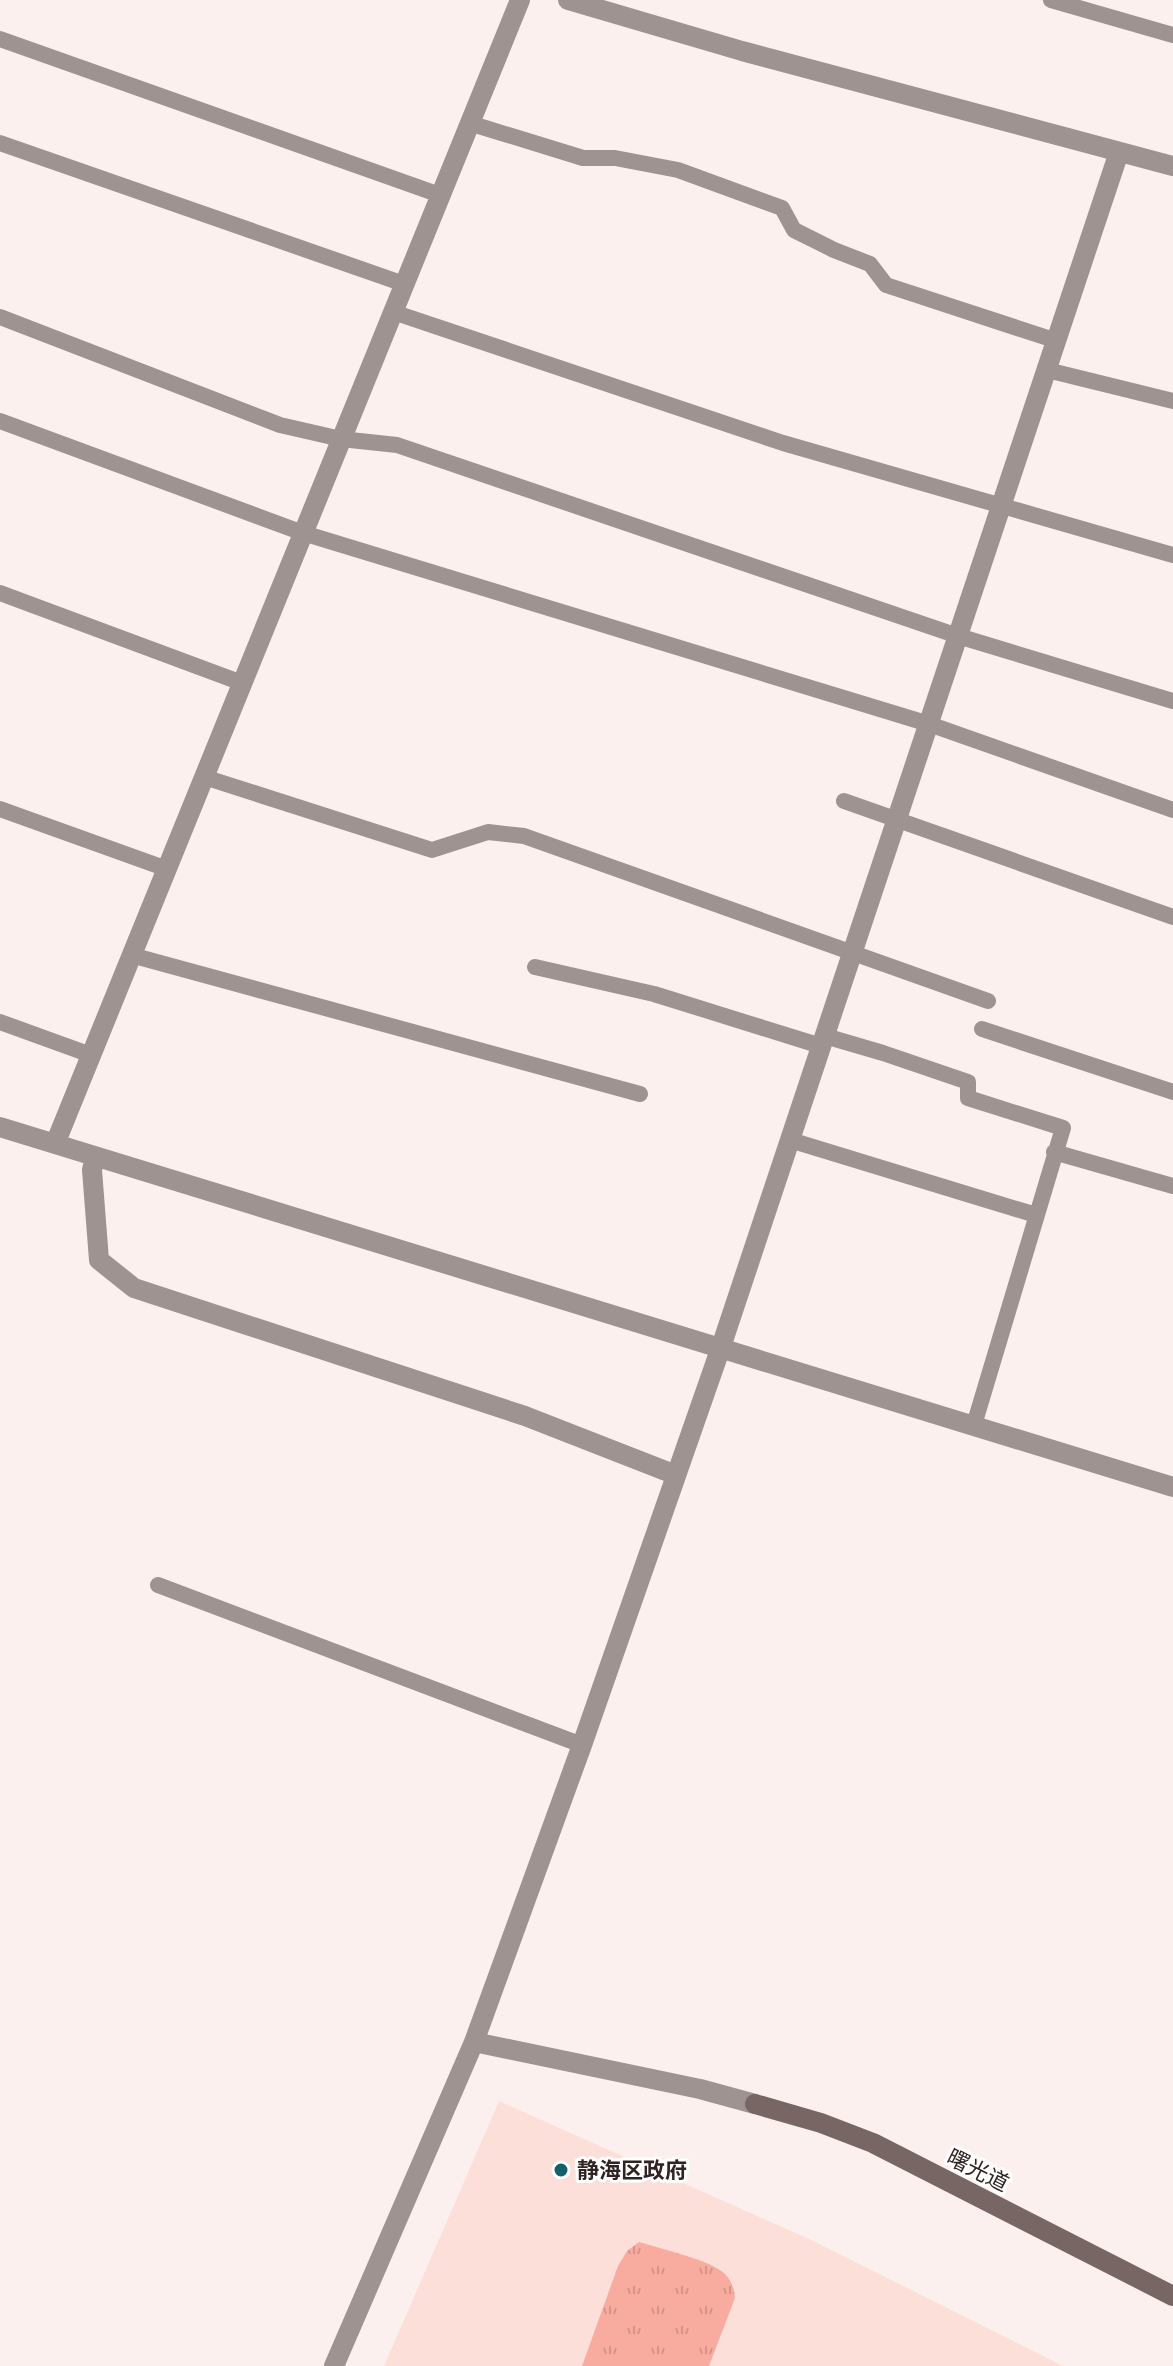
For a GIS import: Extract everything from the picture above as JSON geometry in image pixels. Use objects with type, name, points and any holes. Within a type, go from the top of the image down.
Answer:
[{"type":"street","points":[[55,1144],[520,0]]},
{"type":"street","points":[[568,0],[742,51],[1173,166]]},
{"type":"street","points":[[334,2366],[474,2042],[582,1745],[721,1347],[1119,152]]},
{"type":"street","points":[[0,1127],[1173,1487]]},
{"type":"street","points":[[95,1156],[92,1170],[99,1260],[134,1288],[525,1416],[676,1475]]},
{"type":"street","name":"曙光道","points":[[474,2042],[700,2089],[821,2123],[873,2143],[1173,2296]]},
{"type":"lane","points":[[1051,0],[1173,35]]},
{"type":"lane","points":[[0,39],[440,195]]},
{"type":"lane","points":[[469,123],[583,158],[615,158],[678,170],[738,191],[782,208],[794,230],[870,264],[886,285],[1057,341]]},
{"type":"lane","points":[[0,143],[404,284]]},
{"type":"lane","points":[[393,312],[783,443],[1173,555]]},
{"type":"lane","points":[[0,317],[280,425],[341,439],[397,445],[958,636],[1173,701]]},
{"type":"lane","points":[[1047,370],[1173,401]]},
{"type":"lane","points":[[0,421],[303,533],[929,724],[1173,810]]},
{"type":"lane","points":[[0,593],[242,683]]},
{"type":"lane","points":[[204,777],[432,850],[488,832],[524,836],[988,1001]]},
{"type":"lane","points":[[844,801],[1173,917]]},
{"type":"lane","points":[[0,809],[167,869]]},
{"type":"lane","points":[[131,955],[640,1094]]},
{"type":"lane","points":[[535,967],[654,994],[823,1041],[883,1053],[968,1082],[968,1098],[1063,1128],[974,1425]]},
{"type":"lane","points":[[0,1022],[91,1055]]},
{"type":"lane","points":[[982,1029],[1173,1092]]},
{"type":"lane","points":[[790,1140],[1036,1215]]},
{"type":"lane","points":[[1054,1152],[1173,1186]]},
{"type":"lane","points":[[158,1585],[582,1745]]},
{"type":"shaded area","name":"静海区政府","points":[[499,2101],[809,2239],[1063,2366],[384,2366]]},
{"type":"green space","points":[[639,2242],[709,2264],[729,2279],[735,2298],[709,2366],[582,2366],[618,2266],[627,2251]]},
{"type":"place","name":"静海区政府","points":[[561,2170]]}]
